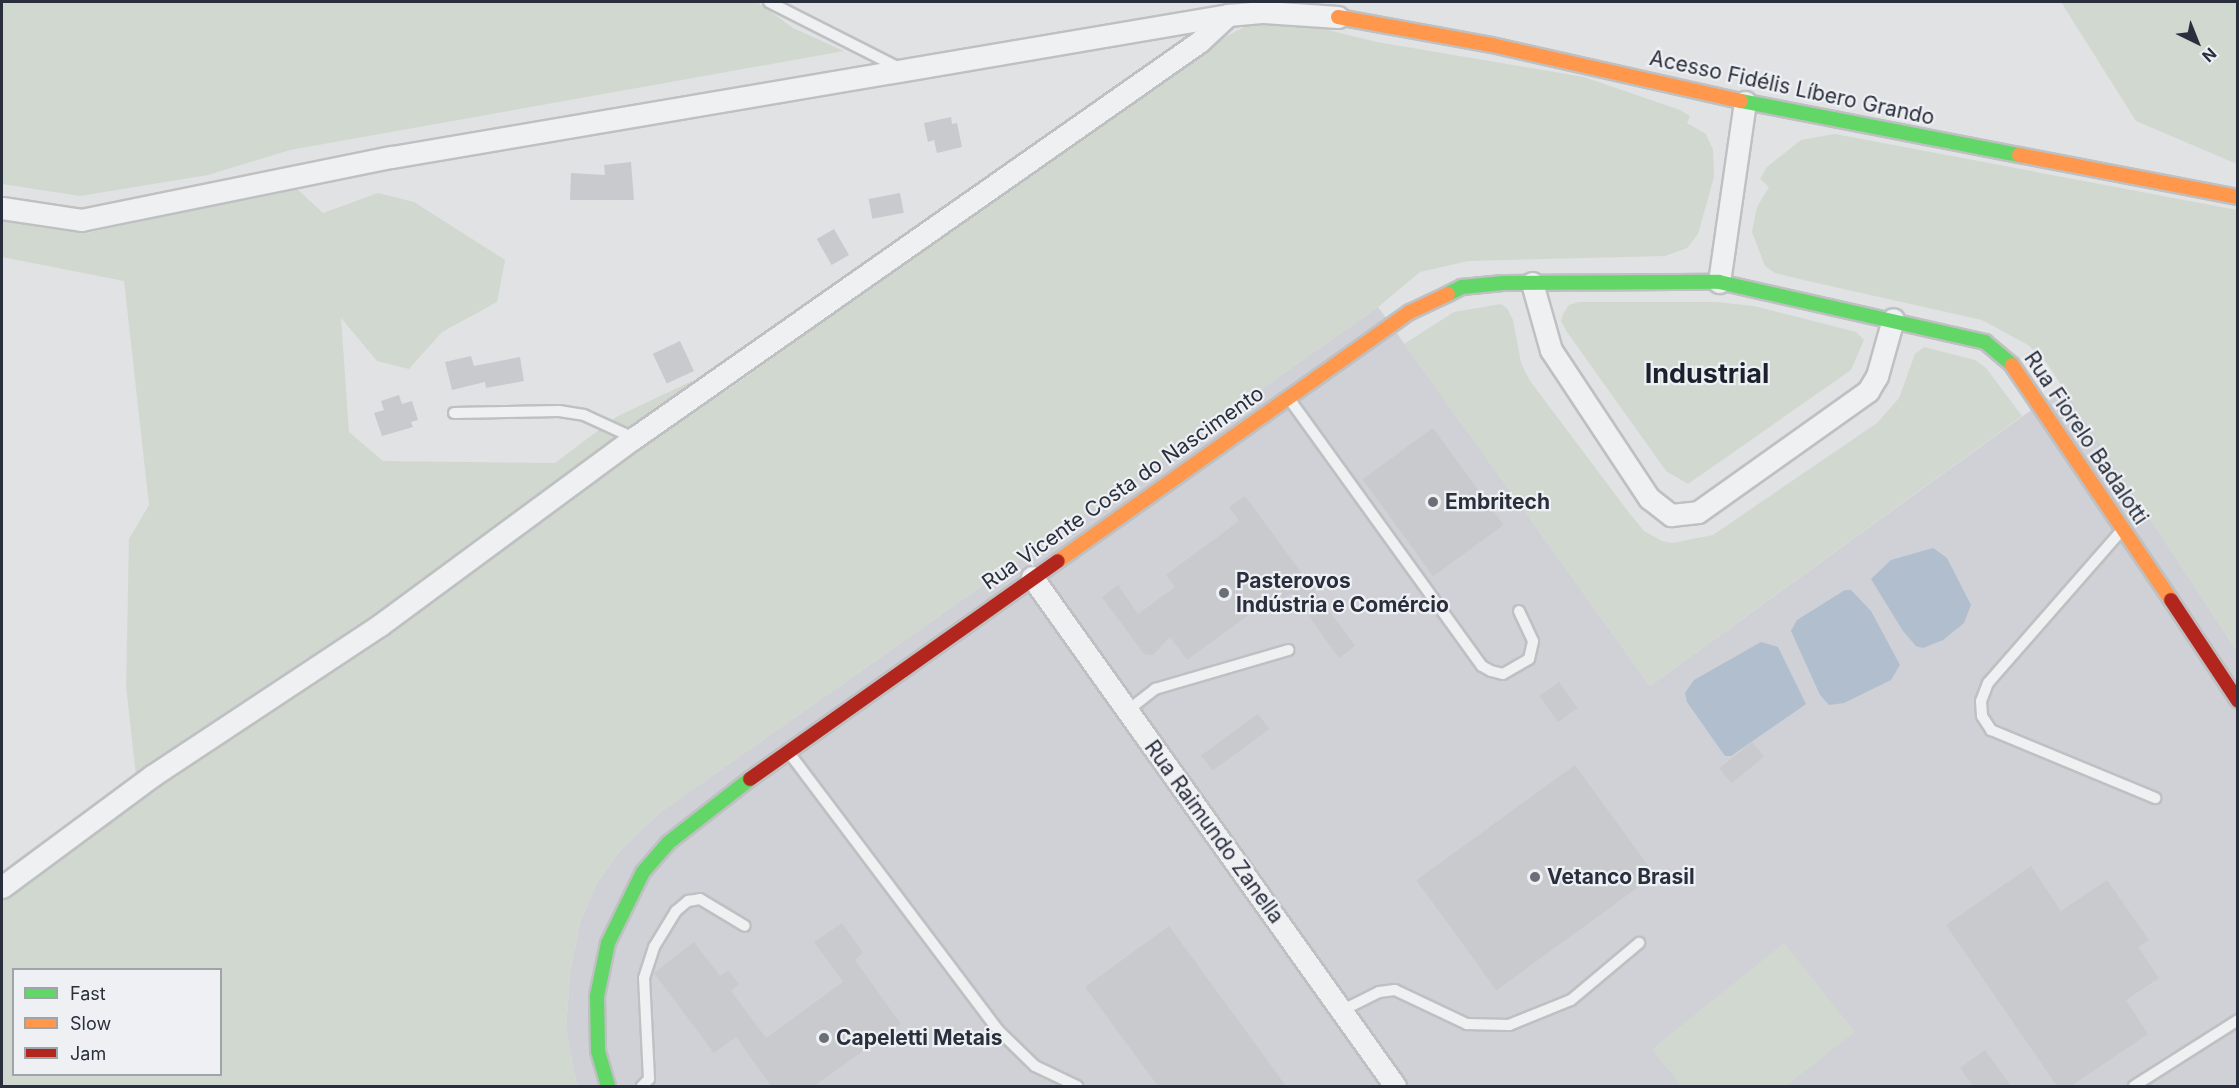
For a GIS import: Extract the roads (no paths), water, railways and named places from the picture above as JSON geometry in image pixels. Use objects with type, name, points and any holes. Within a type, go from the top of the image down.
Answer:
[{"type":"street","points":[[2,208],[81,220],[392,157],[1228,15],[1264,12],[1338,17]]},
{"type":"street","points":[[2,887],[107,813],[152,776],[380,625],[634,438],[1199,42],[1228,15]]},
{"type":"street","name":"Acesso Fidélis Líbero Grando","points":[[1338,17],[1492,45],[1745,102],[2238,197]]},
{"type":"street","points":[[1719,282],[1745,102]]},
{"type":"street","name":"Rua Vicente Costa do Nascimento","points":[[608,1086],[598,1051],[597,996],[608,943],[624,904],[643,872],[668,843],[702,813],[1032,577],[1438,296],[1462,287],[1719,282]]},
{"type":"street","name":"Rua Fiorelo Badalotti","points":[[1719,282],[1893,319],[1985,342],[2005,357],[2030,387],[2238,701]]},
{"type":"street","points":[[1532,284],[1551,350],[1649,498],[1671,515],[1698,512],[1868,392],[1877,376],[1893,319]]},
{"type":"street","name":"Rua Raimundo Zanella","points":[[1032,577],[1395,1086]]},
{"type":"lane","points":[[769,2],[902,69]]},
{"type":"lane","points":[[1288,398],[1482,666],[1503,674],[1529,659],[1533,641],[1519,610]]},
{"type":"lane","points":[[454,413],[559,411],[584,415],[634,438]]},
{"type":"lane","points":[[2123,529],[1988,684],[1981,701],[1982,716],[1991,730],[2155,798]]},
{"type":"lane","points":[[1127,711],[1155,689],[1288,650]]},
{"type":"lane","points":[[788,752],[999,1031],[1041,1070],[1077,1086]]},
{"type":"lane","points":[[642,1086],[649,1079],[644,978],[654,947],[676,910],[688,901],[699,899],[745,926]]},
{"type":"lane","points":[[1341,1011],[1379,992],[1395,990],[1467,1024],[1509,1025],[1571,1000],[1639,943]]},
{"type":"lane","points":[[2134,1086],[2238,1020]]},
{"type":"water","points":[[1933,548],[1947,558],[1971,605],[1964,623],[1943,640],[1923,648],[1916,646],[1903,631],[1871,579],[1891,560]]},
{"type":"water","points":[[1845,590],[1851,590],[1871,611],[1900,665],[1891,680],[1844,703],[1829,705],[1820,695],[1791,631],[1797,620]]},
{"type":"water","points":[[1761,642],[1778,647],[1806,704],[1731,756],[1725,756],[1687,702],[1685,693],[1694,680]]},
{"type":"place","name":"Embritech","points":[[1433,502]]},
{"type":"place","name":"Pasterovos Indústria e Comércio","points":[[1224,593]]},
{"type":"place","name":"Vetanco Brasil","points":[[1535,877]]},
{"type":"place","name":"Capeletti Metais","points":[[824,1038]]},
{"type":"district","name":"Industrial","points":[[1707,374]]}]
